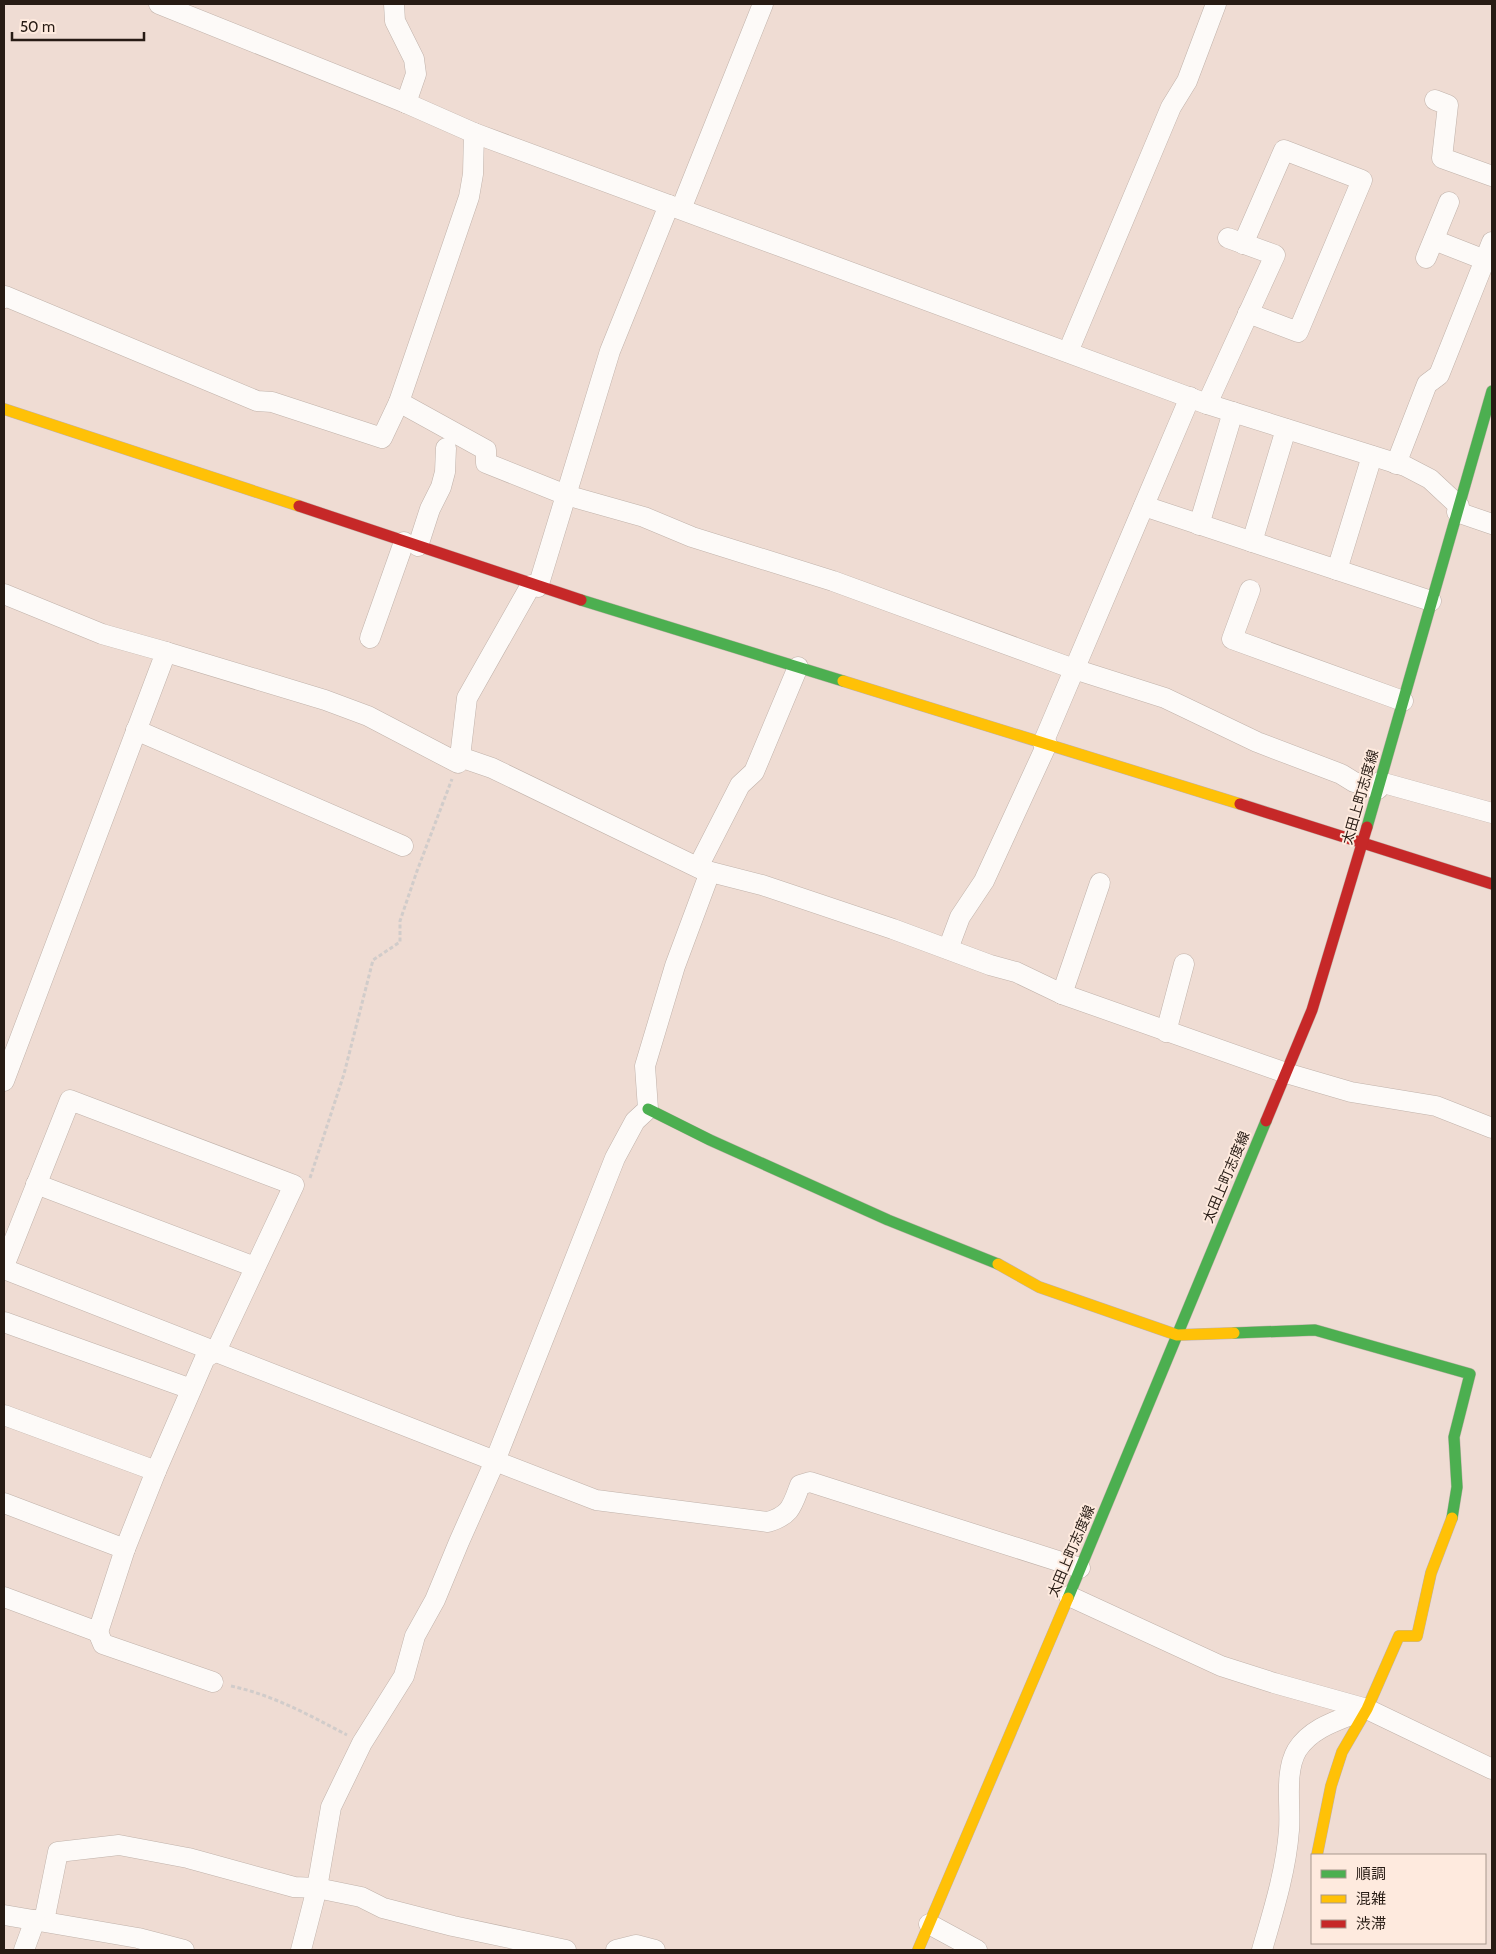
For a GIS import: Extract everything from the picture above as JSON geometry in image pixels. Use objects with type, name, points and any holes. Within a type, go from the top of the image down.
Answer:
[{"type":"street","points":[[159,4],[406,103],[474,133],[1199,400],[1396,464],[1430,479],[1458,509],[1492,524]]},
{"type":"street","points":[[394,4],[395,21],[414,59],[416,74],[406,103]]},
{"type":"street","points":[[763,4],[610,351],[566,495],[534,586],[467,698],[460,757],[492,768],[704,869],[762,885],[1016,972],[1062,994],[1286,1073],[1351,1092],[1436,1106],[1492,1128]]},
{"type":"street","points":[[1068,352],[1171,107],[1187,80],[1216,4]]},
{"type":"street","points":[[1435,100],[1448,105],[1442,158],[1492,176]]},
{"type":"street","points":[[4,298],[5,296],[257,401],[272,402],[382,438],[399,402],[470,198],[473,174],[474,133]]},
{"type":"street","points":[[948,949],[960,917],[984,881],[1045,743],[1074,669],[1144,506],[1199,400],[1248,313],[1275,255],[1236,241],[1284,150],[1362,180],[1298,332],[1248,313]]},
{"type":"street","points":[[1426,258],[1450,202]]},
{"type":"street","points":[[1396,464],[1427,384],[1439,375],[1489,251],[1434,240]]},
{"type":"street","name":"太田上町志度線","points":[[918,1950],[1069,1596],[1312,1010],[1379,786],[1492,391]]},
{"type":"street","points":[[399,402],[486,450],[486,463],[566,495],[644,517],[692,537],[833,581],[1074,669],[1165,698],[1257,742],[1341,774],[1354,782],[1379,786],[1492,813]]},
{"type":"street","points":[[4,409],[198,472],[534,586],[1045,743],[1492,884]]},
{"type":"street","points":[[1199,524],[1233,412]]},
{"type":"street","points":[[1252,542],[1286,429]]},
{"type":"street","points":[[370,638],[411,544],[442,487],[446,448]]},
{"type":"street","points":[[1337,570],[1372,456]]},
{"type":"street","points":[[1144,506],[1431,601]]},
{"type":"street","points":[[1250,590],[1232,640],[1403,701]]},
{"type":"street","points":[[4,594],[102,634],[325,700],[359,713],[458,763]]},
{"type":"street","points":[[4,1081],[166,652]]},
{"type":"street","points":[[648,1110],[645,1066],[704,869],[740,785],[754,772],[798,667]]},
{"type":"street","points":[[136,730],[404,846]]},
{"type":"street","points":[[1062,994],[1100,883]]},
{"type":"street","points":[[1166,1032],[1184,964]]},
{"type":"street","points":[[213,1682],[103,1644],[98,1632],[125,1549],[156,1470],[205,1358],[216,1351],[294,1184],[70,1100],[4,1267],[216,1351],[596,1500],[768,1522],[782,1518],[791,1509],[800,1485],[810,1482],[1080,1568]]},
{"type":"street","points":[[648,1110],[888,1220],[990,1260],[1039,1287],[1177,1335],[1315,1330],[1470,1374],[1454,1437],[1457,1487],[1452,1517],[1431,1573],[1418,1636],[1399,1636],[1359,1712],[1342,1752],[1331,1786],[1317,1854]]},
{"type":"street","points":[[301,1950],[317,1888],[331,1808],[362,1743],[404,1676],[415,1636],[435,1600],[496,1461],[615,1158],[635,1121],[648,1110]]},
{"type":"street","points":[[36,1184],[255,1267]]},
{"type":"street","points":[[4,1322],[192,1389]]},
{"type":"street","points":[[4,1415],[156,1470]]},
{"type":"street","points":[[4,1504],[125,1549]]},
{"type":"street","points":[[1069,1596],[1222,1666],[1359,1712],[1492,1769]]},
{"type":"street","points":[[4,1597],[98,1632]]},
{"type":"street","points":[[1262,1950],[1283,1869],[1289,1830],[1291,1772],[1296,1752],[1310,1734],[1330,1723],[1359,1712]]},
{"type":"street","points":[[24,1950],[40,1921],[58,1852],[119,1845],[188,1858],[294,1887],[317,1888],[361,1897],[383,1908],[453,1926],[566,1950]]},
{"type":"street","points":[[4,1914],[138,1938],[184,1950]]},
{"type":"street","points":[[929,1924],[977,1950]]},
{"type":"street","points":[[616,1950],[636,1945],[655,1950]]},
{"type":"path","points":[[310,1179],[344,1074],[373,960],[400,942],[400,922],[417,871],[458,763]]},
{"type":"path","points":[[213,1682],[247,1689],[293,1706],[362,1743]]},
{"type":"traffic: fast","points":[[1367,827],[1492,391]]},
{"type":"traffic: fast","points":[[581,600],[843,681]]},
{"type":"traffic: fast","points":[[648,1109],[710,1140],[888,1220],[998,1264]]},
{"type":"traffic: fast","points":[[1068,1598],[1266,1121]]},
{"type":"traffic: fast","points":[[1234,1333],[1315,1330],[1470,1374],[1454,1437],[1457,1487],[1452,1518]]},
{"type":"traffic: slow","points":[[4,409],[299,506]]},
{"type":"traffic: slow","points":[[843,681],[1240,804]]},
{"type":"traffic: slow","points":[[998,1264],[1039,1287],[1177,1335],[1234,1333]]},
{"type":"traffic: slow","points":[[1317,1854],[1331,1786],[1342,1752],[1367,1709],[1399,1636],[1417,1636],[1431,1573],[1452,1518]]},
{"type":"traffic: slow","points":[[918,1950],[1068,1598]]},
{"type":"traffic: jam","points":[[299,506],[581,600]]},
{"type":"traffic: jam","points":[[1240,804],[1492,884]]},
{"type":"traffic: jam","points":[[1266,1121],[1312,1010],[1367,827]]}]
